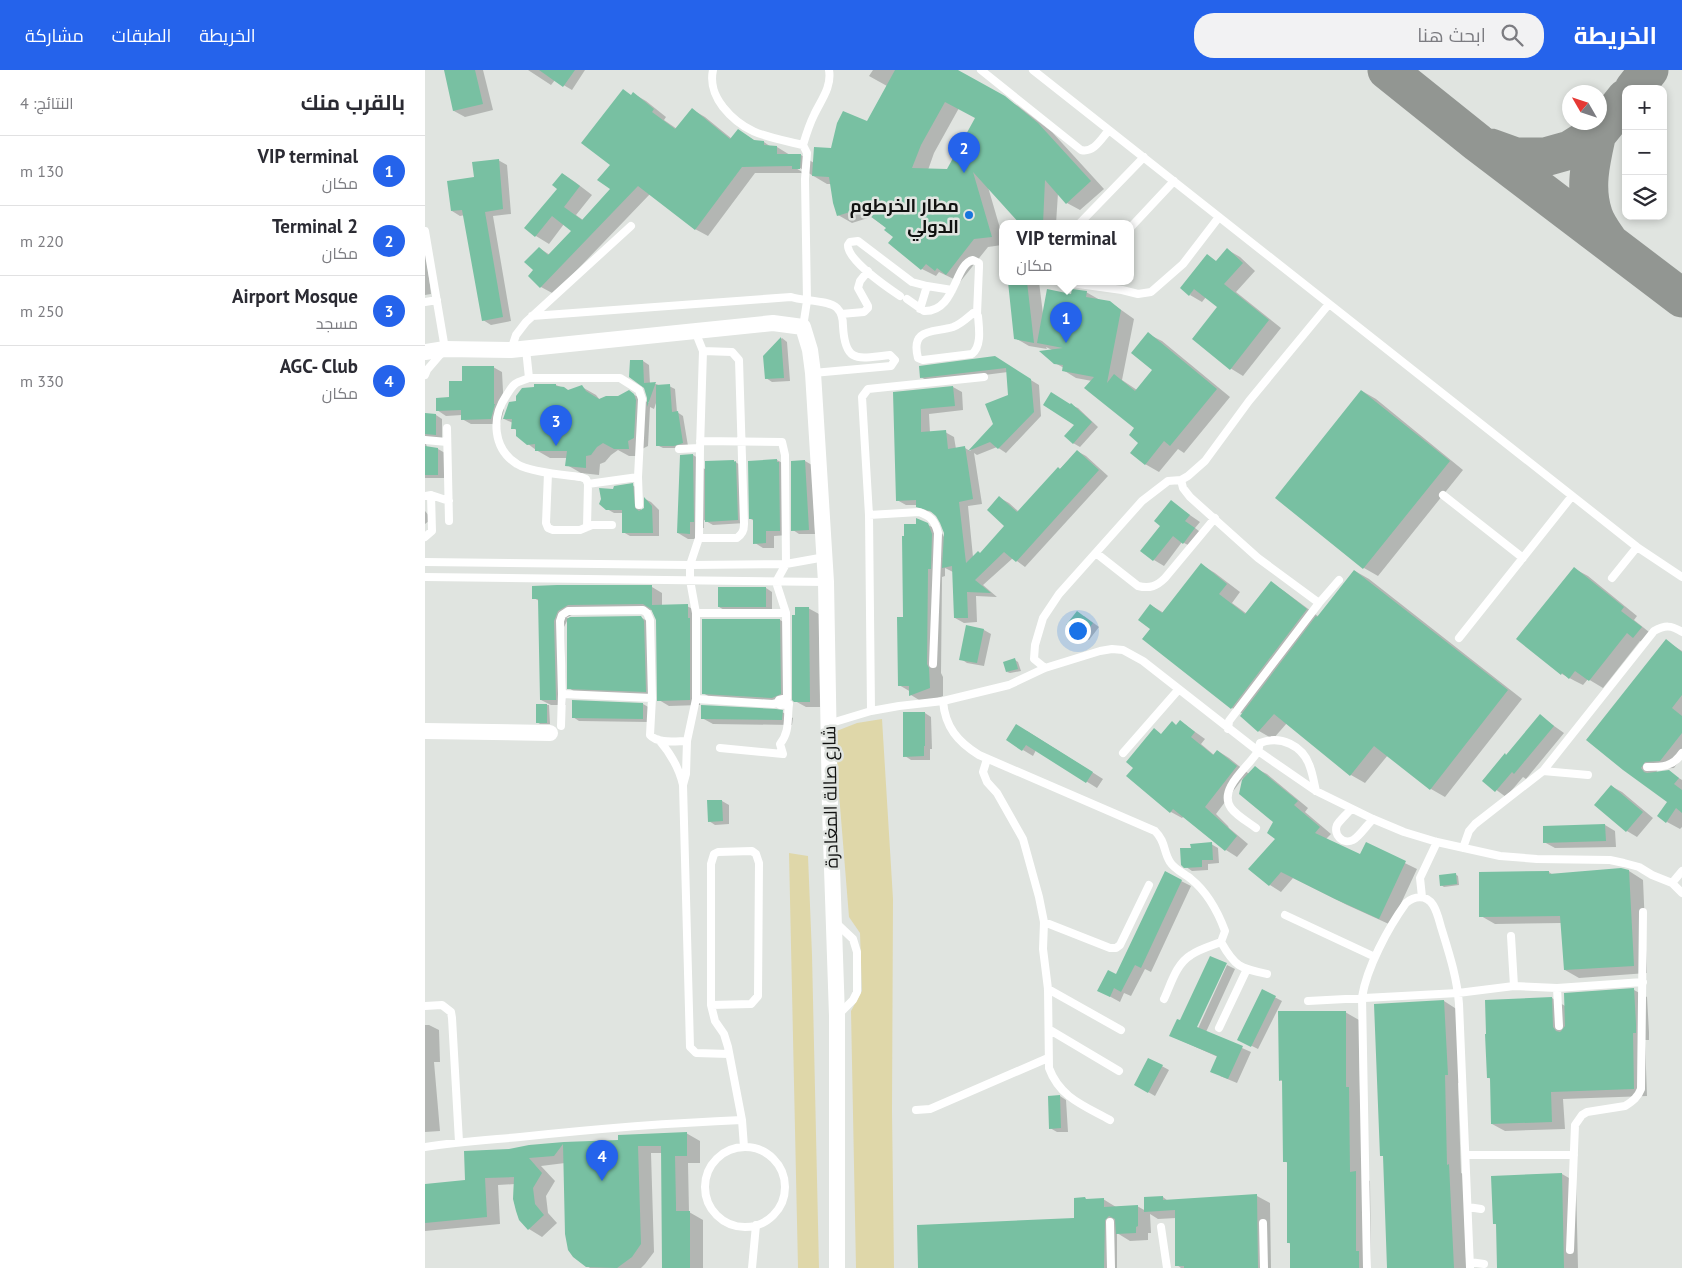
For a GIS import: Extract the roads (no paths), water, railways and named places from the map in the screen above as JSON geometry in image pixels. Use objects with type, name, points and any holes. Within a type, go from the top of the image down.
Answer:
[{"type":"street","points":[[425,352],[445,348],[519,350],[773,323],[803,327]]},
{"type":"street","name":"شارع صالة المغادرة","points":[[803,327],[810,350],[813,373],[827,582],[828,724],[837,1016],[837,1268]]},
{"type":"street","points":[[425,731],[556,729]]},
{"type":"lane","points":[[713,70],[713,87],[716,98],[739,124],[757,133],[803,145]]},
{"type":"lane","points":[[803,327],[807,301],[805,179],[807,154],[803,145],[808,129],[828,88],[829,70]]},
{"type":"lane","points":[[981,70],[1081,150],[1092,149],[1109,130]]},
{"type":"lane","points":[[1033,70],[1637,547],[1682,577]]},
{"type":"lane","points":[[1083,220],[1144,158]]},
{"type":"lane","points":[[1134,224],[1174,181]]},
{"type":"lane","points":[[1090,285],[1138,294],[1151,292],[1183,264],[1219,217]]},
{"type":"lane","points":[[529,378],[516,335],[532,316],[631,226]]},
{"type":"lane","points":[[425,232],[445,348],[425,375]]},
{"type":"lane","points":[[952,290],[912,282],[858,241],[851,242],[848,245],[849,252],[868,272],[920,309],[930,311],[941,306],[952,290],[966,262],[969,260],[976,261],[979,267],[978,347],[972,354],[923,360],[919,358],[918,342],[924,334],[928,331],[953,327],[971,314],[977,314]]},
{"type":"lane","points":[[841,314],[864,312],[868,308],[858,288],[868,272]]},
{"type":"lane","points":[[920,309],[927,286]]},
{"type":"lane","points":[[532,316],[787,297],[831,305],[837,308],[841,314],[844,341],[850,354],[864,358],[890,355],[895,358],[895,362],[891,366],[813,373]]},
{"type":"lane","points":[[425,302],[437,300]]},
{"type":"lane","points":[[1045,668],[1035,660],[1037,638],[1043,618],[1059,594],[1153,492],[1168,481],[1181,480],[1188,476],[1205,461],[1249,401],[1329,304]]},
{"type":"lane","points":[[683,785],[686,774],[687,741],[697,699],[696,614],[690,580],[690,565],[699,538],[703,351],[695,331]]},
{"type":"lane","points":[[699,538],[737,538],[744,530],[739,360],[732,352],[703,351]]},
{"type":"lane","points":[[871,711],[869,514],[862,402],[864,392],[874,388],[984,377]]},
{"type":"lane","points":[[587,527],[588,484],[584,478],[548,473],[517,464],[502,448],[497,435],[496,422],[500,405],[513,386],[529,378],[620,378],[639,390],[642,399],[638,477],[639,505]]},
{"type":"lane","points":[[447,428],[449,521]]},
{"type":"lane","points":[[425,440],[447,442]]},
{"type":"lane","points":[[679,449],[700,445],[742,442],[782,442],[785,455],[786,564],[776,582],[786,613],[787,698],[779,700],[777,703]]},
{"type":"lane","points":[[548,473],[546,523],[548,528],[553,530],[580,530],[594,524],[612,525]]},
{"type":"lane","points":[[588,484],[638,477]]},
{"type":"lane","points":[[1181,480],[1183,488],[1190,497],[1258,558],[1319,602]]},
{"type":"lane","points":[[425,537],[432,530],[428,495],[449,501]]},
{"type":"lane","points":[[1443,495],[1523,558]]},
{"type":"lane","points":[[1459,638],[1572,496]]},
{"type":"lane","points":[[869,514],[919,512],[927,514],[936,525],[938,533],[933,664]]},
{"type":"lane","points":[[869,514],[887,515]]},
{"type":"lane","points":[[1096,553],[1138,586],[1153,587],[1160,584],[1215,518]]},
{"type":"lane","points":[[1612,578],[1637,547]]},
{"type":"lane","points":[[425,562],[690,565],[786,564],[825,557]]},
{"type":"lane","points":[[525,563],[525,578]]},
{"type":"lane","points":[[425,577],[827,582]]},
{"type":"lane","points":[[1228,729],[1229,720],[1319,602],[1339,580]]},
{"type":"lane","points":[[556,729],[562,694],[560,622],[562,614],[568,611],[639,610],[647,613],[650,620],[652,698],[650,731],[653,738],[659,740],[687,741]]},
{"type":"lane","points":[[696,614],[786,613]]},
{"type":"lane","points":[[1463,848],[1469,831],[1475,824],[1543,771],[1654,631],[1668,626],[1675,627],[1682,632]]},
{"type":"lane","points":[[828,724],[871,711],[943,701],[1009,685],[1045,668],[1101,651],[1123,650],[1143,661],[1228,729],[1316,791],[1373,820],[1437,842],[1500,856],[1537,859],[1610,860],[1639,867],[1652,875],[1672,883],[1682,893]]},
{"type":"lane","points":[[1123,753],[1179,690]]},
{"type":"lane","points":[[562,694],[652,698]]},
{"type":"lane","points":[[697,699],[789,704],[789,724],[784,740],[780,744],[783,754],[720,748]]},
{"type":"lane","points":[[943,701],[944,715],[954,733],[964,744],[987,760],[1155,831],[1165,845],[1171,865],[1193,880],[1217,912],[1225,931],[1221,942],[1195,952],[1185,959],[1178,968],[1163,999]]},
{"type":"lane","points":[[659,740],[677,765],[683,785],[690,1046],[697,1053],[729,1054]]},
{"type":"lane","points":[[1256,828],[1233,810],[1228,800],[1236,777],[1258,751],[1259,743],[1279,740],[1299,749],[1306,758],[1316,791]]},
{"type":"lane","points":[[1647,766],[1670,765],[1682,753]]},
{"type":"lane","points":[[987,760],[983,772],[987,782],[997,793],[1023,839],[1039,897],[1044,922],[1043,949],[1048,989],[1049,1068],[1053,1079],[1067,1096],[1110,1120]]},
{"type":"lane","points":[[1543,771],[1588,775]]},
{"type":"lane","points":[[1351,810],[1337,825],[1338,837],[1343,841],[1350,842],[1355,839],[1373,820]]},
{"type":"lane","points":[[1422,897],[1420,878],[1437,842]]},
{"type":"lane","points":[[711,1005],[751,1004],[758,996],[759,858],[752,851],[718,852],[711,859],[711,1005],[715,1021],[727,1040],[742,1120],[744,1147]]},
{"type":"lane","points":[[1672,883],[1682,871]]},
{"type":"lane","points":[[1044,922],[1110,948],[1116,948],[1120,944],[1149,885]]},
{"type":"lane","points":[[1367,1268],[1362,997],[1366,977],[1375,957],[1405,903],[1410,899],[1422,897],[1433,905],[1436,911],[1454,969],[1458,993],[1467,1155],[1470,1265],[1484,1264]]},
{"type":"lane","points":[[1570,1250],[1575,1125],[1582,1115],[1593,1110],[1625,1106],[1635,1099],[1641,1089],[1643,912]]},
{"type":"lane","points":[[1285,915],[1375,957]]},
{"type":"lane","points":[[834,921],[853,939],[857,952],[857,992],[853,1000],[837,1016]]},
{"type":"lane","points":[[1511,936],[1514,986]]},
{"type":"lane","points":[[1221,942],[1240,967],[1267,974]]},
{"type":"lane","points":[[1219,1028],[1247,969]]},
{"type":"lane","points":[[1308,1001],[1458,993],[1514,986],[1557,988],[1643,982]]},
{"type":"lane","points":[[1557,988],[1559,1026]]},
{"type":"lane","points":[[1048,989],[1121,1030]]},
{"type":"lane","points":[[425,1006],[442,1005],[451,1012],[453,1018],[459,1142]]},
{"type":"lane","points":[[1049,1030],[1119,1071]]},
{"type":"lane","points":[[916,1110],[930,1109],[1048,1058]]},
{"type":"lane","points":[[425,1147],[459,1142],[659,1124],[742,1120]]},
{"type":"lane","points":[[744,1147],[762,1151],[770,1157],[777,1164],[784,1181],[783,1200],[778,1208],[765,1222],[756,1225],[746,1227],[728,1223],[713,1211],[706,1194],[705,1184],[712,1166],[725,1153],[744,1147]]},
{"type":"lane","points":[[1467,1155],[1574,1155]]},
{"type":"lane","points":[[1468,1207],[1481,1209]]},
{"type":"lane","points":[[1110,1222],[1111,1268]]},
{"type":"lane","points":[[1263,1223],[1264,1268]]},
{"type":"lane","points":[[752,1268],[756,1225]]},
{"type":"lane","points":[[1161,1228],[1167,1268]]},
{"type":"place","name":"Terminal 2","points":[[964,173]]},
{"type":"place","name":"مطار الخرطوم الدولي","points":[[969,215]]},
{"type":"place","name":"VIP terminal","points":[[1066,343]]},
{"type":"place","name":"Airport Mosque","points":[[556,446]]},
{"type":"place","name":"AGC- Club","points":[[602,1181]]}]
